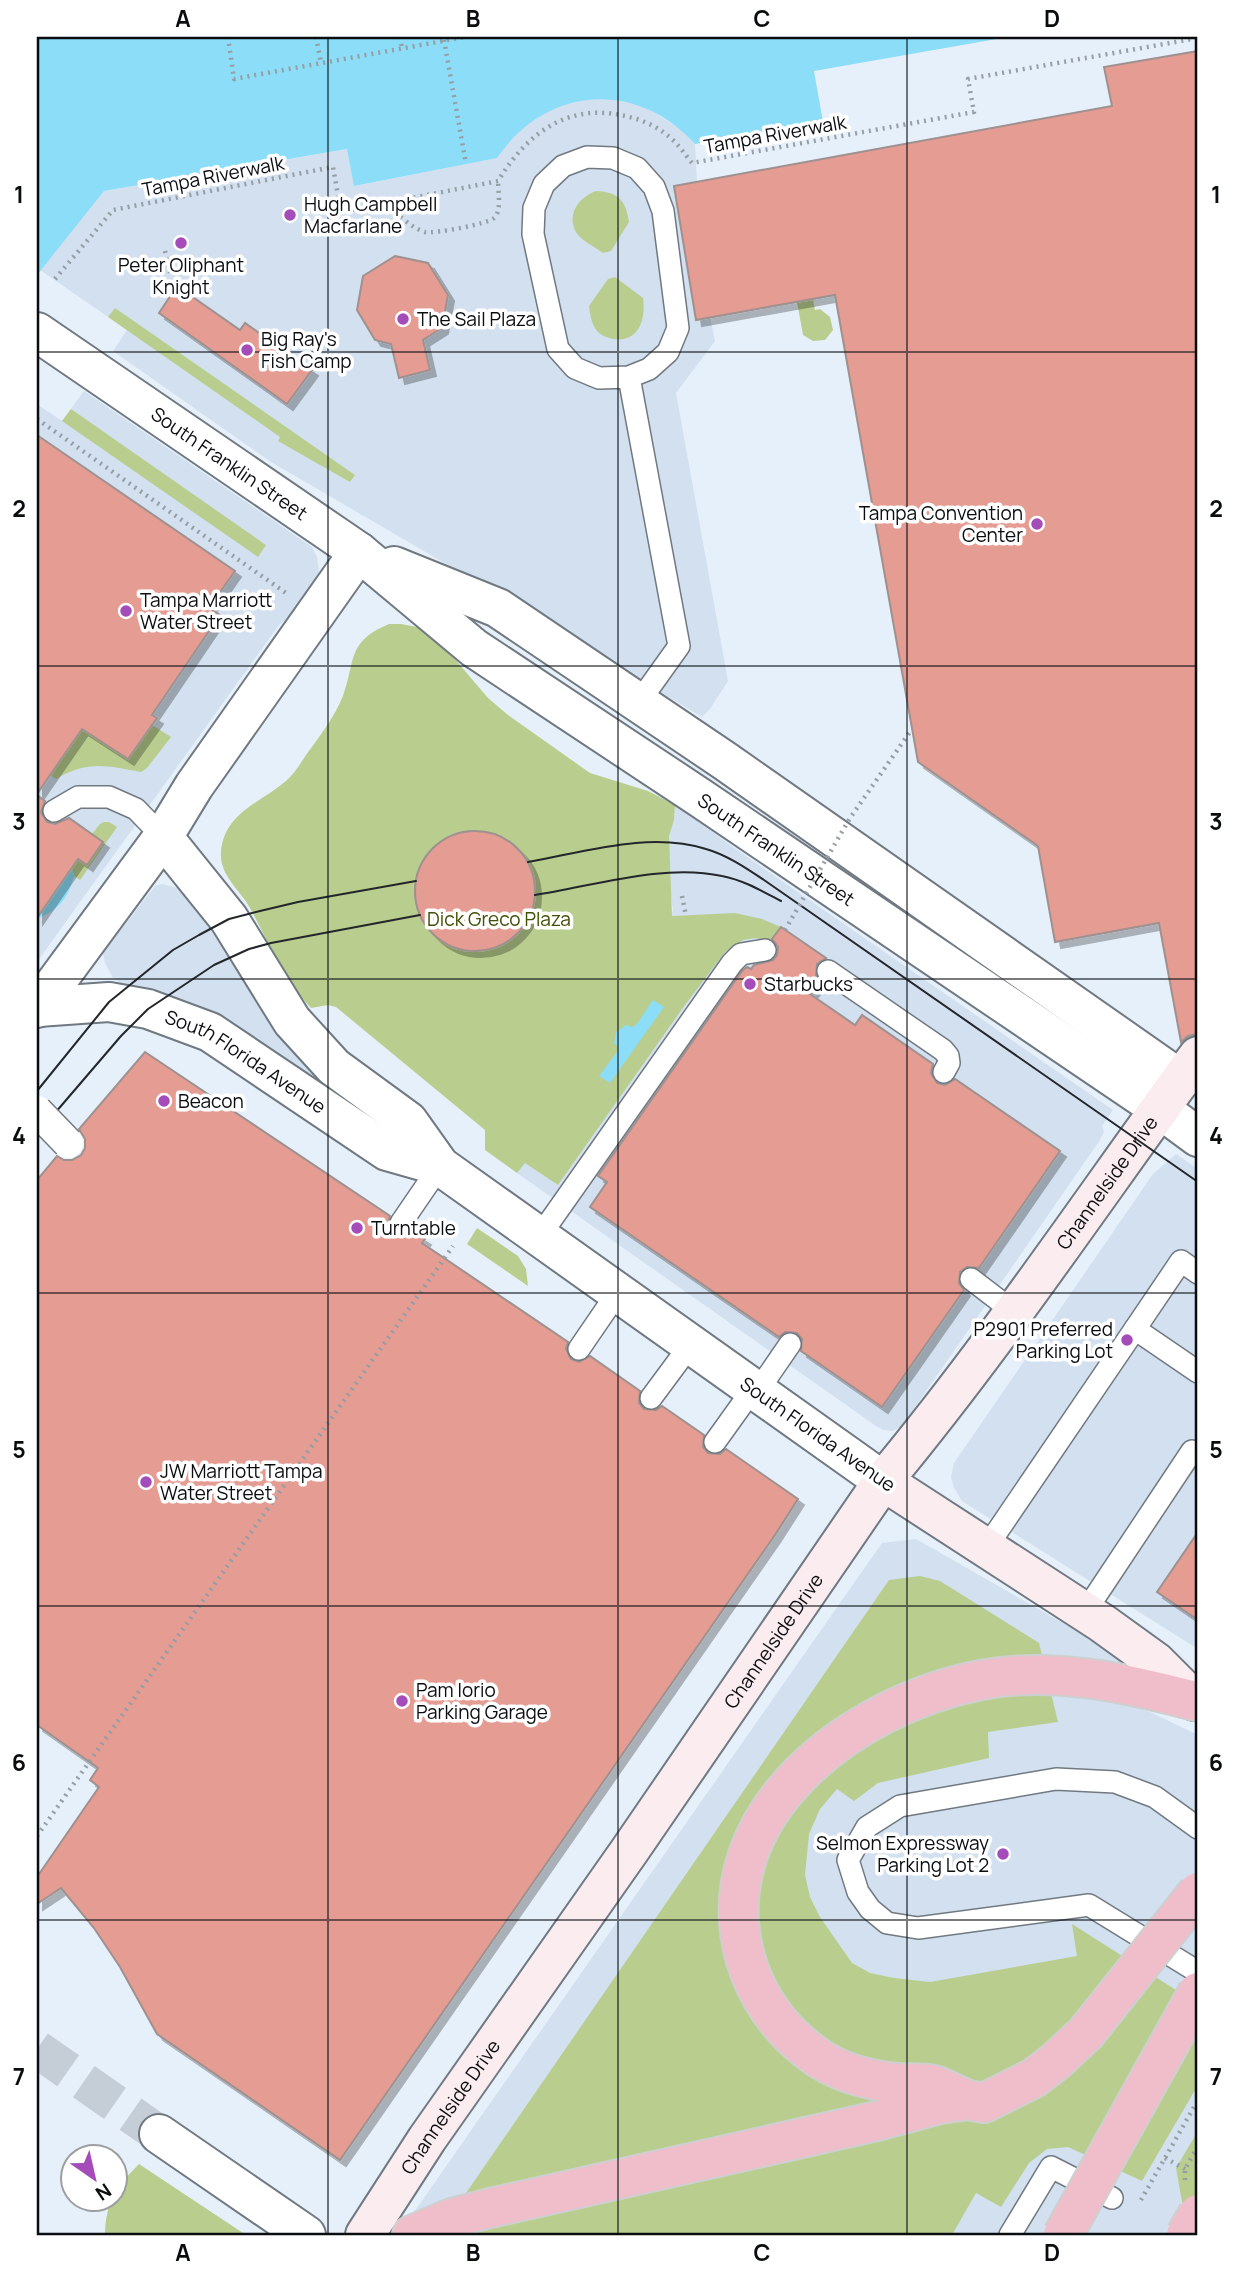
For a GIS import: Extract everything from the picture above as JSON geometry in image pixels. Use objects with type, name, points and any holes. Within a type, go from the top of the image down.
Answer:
[{"type":"highway","points":[[968,2101],[933,2085],[898,2083],[853,2075],[814,2055],[780,2025],[756,1987],[742,1943],[739,1921],[744,1871],[760,1827],[774,1803],[791,1783],[836,1744],[894,1709],[950,1688],[981,1680],[1015,1676],[1072,1676],[1155,1690],[1195,1701]]},
{"type":"highway","points":[[412,2235],[452,2218],[490,2208],[877,2121],[940,2104],[968,2101],[985,2103],[1034,2078],[1086,2033],[1198,1892]]},
{"type":"highway","points":[[1063,2235],[1198,1992]]},
{"type":"highway","points":[[1186,2235],[1198,2214]]},
{"type":"main road","name":"Channelside Drive","points":[[365,2235],[427,2139],[630,1850],[883,1481],[918,1439],[1184,1085]]},
{"type":"main road","name":"South Florida Avenue","points":[[883,1481],[1085,1612],[1156,1662],[1195,1701]]},
{"type":"street","name":"South Franklin Street","points":[[37,332],[359,552],[474,648],[612,739],[1184,1085]]},
{"type":"street","name":"South Franklin Street","points":[[359,552],[498,608],[639,702],[1184,1085],[1198,1137]]},
{"type":"street","points":[[37,1007],[163,837],[303,604],[359,552]]},
{"type":"street","points":[[612,739],[639,702]]},
{"type":"street","name":"South Florida Avenue","points":[[163,837],[229,919],[292,1021],[334,1067],[408,1121],[440,1166],[883,1481]]},
{"type":"street","name":"South Florida Avenue","points":[[37,1007],[109,1002],[148,1009],[211,1032],[387,1151],[440,1166]]},
{"type":"street","points":[[37,1111],[68,1143]]},
{"type":"street","points":[[159,2134],[306,2235]]},
{"type":"lane","points":[[587,157],[613,158],[636,168],[654,187],[663,211],[678,328],[668,352],[649,369],[629,377],[599,378],[575,368],[558,349],[533,234],[534,208],[544,184],[563,166],[587,157]]},
{"type":"lane","points":[[629,377],[679,646],[639,702]]},
{"type":"lane","points":[[54,811],[78,797],[109,797],[136,809],[163,837]]},
{"type":"lane","points":[[539,1237],[732,963],[741,954],[765,950]]},
{"type":"lane","points":[[828,971],[943,1050],[949,1063],[944,1072]]},
{"type":"lane","points":[[401,1223],[440,1166]]},
{"type":"lane","points":[[986,1548],[1181,1261],[1198,1273]]},
{"type":"lane","points":[[971,1279],[1014,1312]]},
{"type":"lane","points":[[579,1349],[618,1292]]},
{"type":"lane","points":[[1135,1329],[1198,1372]]},
{"type":"lane","points":[[650,1398],[691,1344]]},
{"type":"lane","points":[[715,1442],[790,1344]]},
{"type":"lane","points":[[1085,1612],[1192,1451]]},
{"type":"lane","points":[[1198,1828],[1154,1797],[1115,1782],[1056,1779],[900,1806],[867,1827],[848,1860],[858,1892],[870,1909],[887,1923],[918,1928],[1089,1905],[1198,1972]]},
{"type":"lane","points":[[1010,2235],[1051,2167],[1112,2198]]},
{"type":"path","points":[[228,37],[234,79],[464,37]]},
{"type":"path","points":[[316,37],[321,63]]},
{"type":"path","points":[[400,37],[402,48]]},
{"type":"path","name":"Tampa Riverwalk","points":[[55,279],[113,210],[333,167],[341,212],[498,181],[511,159],[537,133],[566,118],[584,114],[616,113],[643,121],[674,140],[692,163],[974,112],[968,79],[1198,38]]},
{"type":"path","points":[[444,40],[466,164]]},
{"type":"path","points":[[385,203],[402,218],[425,232],[481,223],[494,218],[498,211],[498,181]]},
{"type":"path","points":[[165,251],[170,273]]},
{"type":"path","points":[[37,419],[303,604]]},
{"type":"path","points":[[785,930],[850,818],[912,729]]},
{"type":"path","points":[[682,896],[685,916]]},
{"type":"path","points":[[37,1836],[453,1246]]},
{"type":"path","points":[[1139,2205],[1198,2100]]},
{"type":"path","points":[[1165,2158],[1185,2169]]},
{"type":"shaded area","points":[[609,99],[636,104],[652,111],[682,130],[695,144],[697,182],[682,185],[715,341],[676,393],[728,681],[702,717],[271,462],[113,351],[127,330],[40,270],[104,191],[348,149],[355,186],[496,158],[510,138],[554,108],[582,100]]},
{"type":"shaded area","points":[[84,391],[312,547],[319,571],[317,583],[298,610],[279,625],[37,962],[37,404],[62,421]]},
{"type":"shaded area","points":[[675,805],[1113,1110],[1102,1126],[1104,1132],[1100,1140],[902,1426],[893,1431],[876,1426],[517,1173],[699,915],[671,916],[673,910],[669,882],[534,903],[674,820]]},
{"type":"shaded area","points":[[162,884],[182,889],[197,905],[244,977],[387,1126],[138,994],[113,978],[103,953],[155,886]]},
{"type":"shaded area","name":"P2901 Preferred Parking Lot","points":[[1176,1154],[1198,1169],[1198,1649],[962,1501],[951,1477],[954,1463],[1153,1174]]},
{"type":"shaded area","points":[[916,1539],[1126,1659],[1118,1701],[1150,1712],[1198,1735],[1198,2235],[398,2235],[882,1543]]},
{"type":"green space","points":[[596,191],[610,193],[620,199],[626,208],[629,222],[611,251],[603,253],[581,238],[573,225],[576,207],[585,197]]},
{"type":"green space","points":[[615,277],[643,298],[643,314],[639,328],[629,337],[622,339],[613,339],[598,332],[593,324],[589,306],[608,279]]},
{"type":"green space","points":[[813,299],[815,310],[820,309],[830,317],[833,330],[825,340],[813,341],[803,335],[797,302]]},
{"type":"green space","points":[[115,308],[355,475],[350,482],[278,441],[280,437],[108,317]]},
{"type":"green space","points":[[71,409],[266,545],[258,557],[62,421]]},
{"type":"green space","name":"Dick Greco Plaza","points":[[389,624],[422,628],[437,638],[488,698],[590,773],[648,791],[675,805],[669,836],[672,916],[735,913],[762,919],[781,927],[769,943],[756,938],[743,940],[725,952],[558,1185],[525,1163],[517,1173],[485,1150],[485,1130],[336,1007],[328,1005],[311,1008],[284,972],[250,908],[223,868],[221,852],[229,828],[245,810],[286,781],[294,772],[339,704],[359,645],[375,631]]},
{"type":"green space","points":[[73,723],[152,725],[171,737],[141,772],[98,766],[78,769],[56,779],[50,775]]},
{"type":"green space","points":[[104,822],[117,827],[80,880],[74,876],[72,869],[78,859],[87,865],[103,842],[92,834]]},
{"type":"green space","points":[[477,1228],[518,1256],[526,1269],[528,1286],[467,1244]]},
{"type":"green space","points":[[920,1576],[940,1581],[1039,1643],[1058,1722],[988,1732],[989,1758],[878,1783],[854,1801],[837,1789],[820,1809],[809,1834],[805,1875],[810,1897],[820,1917],[852,1963],[870,1973],[930,1982],[1077,1956],[1072,1924],[1198,2004],[1198,2085],[1142,2181],[1068,2147],[1047,2149],[1029,2163],[1001,2207],[976,2193],[952,2235],[449,2235],[466,2193],[889,1580]]},
{"type":"green space","points":[[1198,2131],[1198,2235],[1188,2235],[1176,2168]]},
{"type":"green space","points":[[139,2164],[246,2235],[105,2235],[108,2212],[130,2212],[130,2173]]},
{"type":"water","points":[[37,37],[1008,37],[814,71],[823,122],[695,144],[672,123],[646,109],[619,101],[592,100],[566,105],[540,116],[517,134],[497,158],[354,186],[347,149],[104,191],[37,275]]},
{"type":"water","points":[[72,869],[74,876],[66,896],[51,912],[37,918]]},
{"type":"water","points":[[653,1000],[664,1007],[610,1083],[599,1076],[617,1052],[618,1047],[614,1043],[616,1032],[626,1025],[632,1027],[637,1024]]},
{"type":"building","name":"Tampa Convention Center","points":[[1198,51],[1198,1034],[1188,1036],[1181,1042],[1159,923],[1055,942],[1038,846],[918,762],[835,295],[696,320],[674,186],[1112,106],[1104,67]]},
{"type":"building","name":"The Sail Plaza","points":[[395,256],[428,263],[448,295],[442,328],[423,340],[430,370],[399,378],[391,344],[375,340],[357,310],[363,276]]},
{"type":"building","name":"Big Ray's Fish Camp","points":[[177,286],[240,330],[245,323],[312,370],[287,404],[159,313]]},
{"type":"building","name":"Tampa Marriott Water Street","points":[[37,435],[235,571],[209,608],[220,615],[152,715],[157,718],[128,759],[82,729],[37,794]]},
{"type":"building","points":[[37,795],[45,801],[41,812],[47,822],[55,824],[69,818],[103,842],[87,865],[78,859],[37,918]]},
{"type":"building","name":"Dick Greco Plaza","points":[[475,831],[498,836],[517,849],[530,868],[535,891],[530,914],[517,933],[498,946],[475,951],[452,946],[433,933],[420,914],[415,891],[420,868],[433,849],[452,836]]},
{"type":"building","points":[[781,927],[826,958],[817,964],[816,976],[820,981],[810,994],[855,1025],[862,1015],[933,1064],[931,1073],[937,1083],[945,1085],[955,1079],[1060,1151],[979,1268],[967,1267],[960,1272],[959,1283],[964,1290],[882,1407],[801,1351],[802,1339],[797,1333],[785,1332],[779,1337],[590,1207],[607,1182],[598,1176],[742,971],[773,960],[777,955],[778,947],[772,939]]},
{"type":"building","name":"Pam Iorio Parking Garage","points":[[145,1052],[390,1216],[388,1223],[393,1233],[401,1236],[412,1231],[425,1239],[422,1243],[568,1342],[566,1349],[571,1359],[579,1362],[590,1356],[640,1391],[639,1403],[644,1409],[656,1410],[662,1406],[704,1435],[703,1447],[708,1453],[720,1454],[726,1449],[798,1499],[340,2160],[157,2034],[120,1967],[94,1928],[61,1888],[37,1904],[37,1877],[99,1787],[90,1780],[98,1768],[37,1725],[37,1180],[57,1156],[72,1160],[81,1155],[85,1148],[85,1139],[79,1129]]},
{"type":"building","points":[[1198,1532],[1198,1620],[1157,1592]]},
{"type":"tunnel","points":[[37,2049],[159,2134]]},
{"type":"tram line","points":[[528,862],[617,845],[663,842],[706,849],[736,862],[1198,1182]]},
{"type":"tram line","points":[[535,895],[628,877],[676,872],[700,873],[737,880],[781,901]]},
{"type":"tram line","points":[[37,1091],[109,1002],[173,950],[199,935],[229,919],[260,911],[416,881]]},
{"type":"tram line","points":[[37,1134],[121,1036],[148,1009],[214,965],[249,949],[271,943],[420,915]]},
{"type":"place","name":"Hugh Campbell Macfarlane","points":[[290,215]]},
{"type":"place","name":"Peter Oliphant Knight","points":[[181,243]]},
{"type":"place","name":"The Sail Plaza","points":[[403,319]]},
{"type":"place","name":"Big Ray's Fish Camp","points":[[247,350]]},
{"type":"place","name":"Tampa Convention Center","points":[[1037,524]]},
{"type":"place","name":"Tampa Marriott Water Street","points":[[126,611]]},
{"type":"place","name":"Starbucks","points":[[750,984]]},
{"type":"place","name":"Beacon","points":[[164,1101]]},
{"type":"place","name":"Turntable","points":[[357,1228]]},
{"type":"place","name":"P2901 Preferred Parking Lot","points":[[1127,1340]]},
{"type":"place","name":"JW Marriott Tampa Water Street","points":[[146,1482]]},
{"type":"place","name":"Pam Iorio Parking Garage","points":[[402,1701]]},
{"type":"place","name":"Selmon Expressway Parking Lot 2","points":[[1003,1854]]}]
